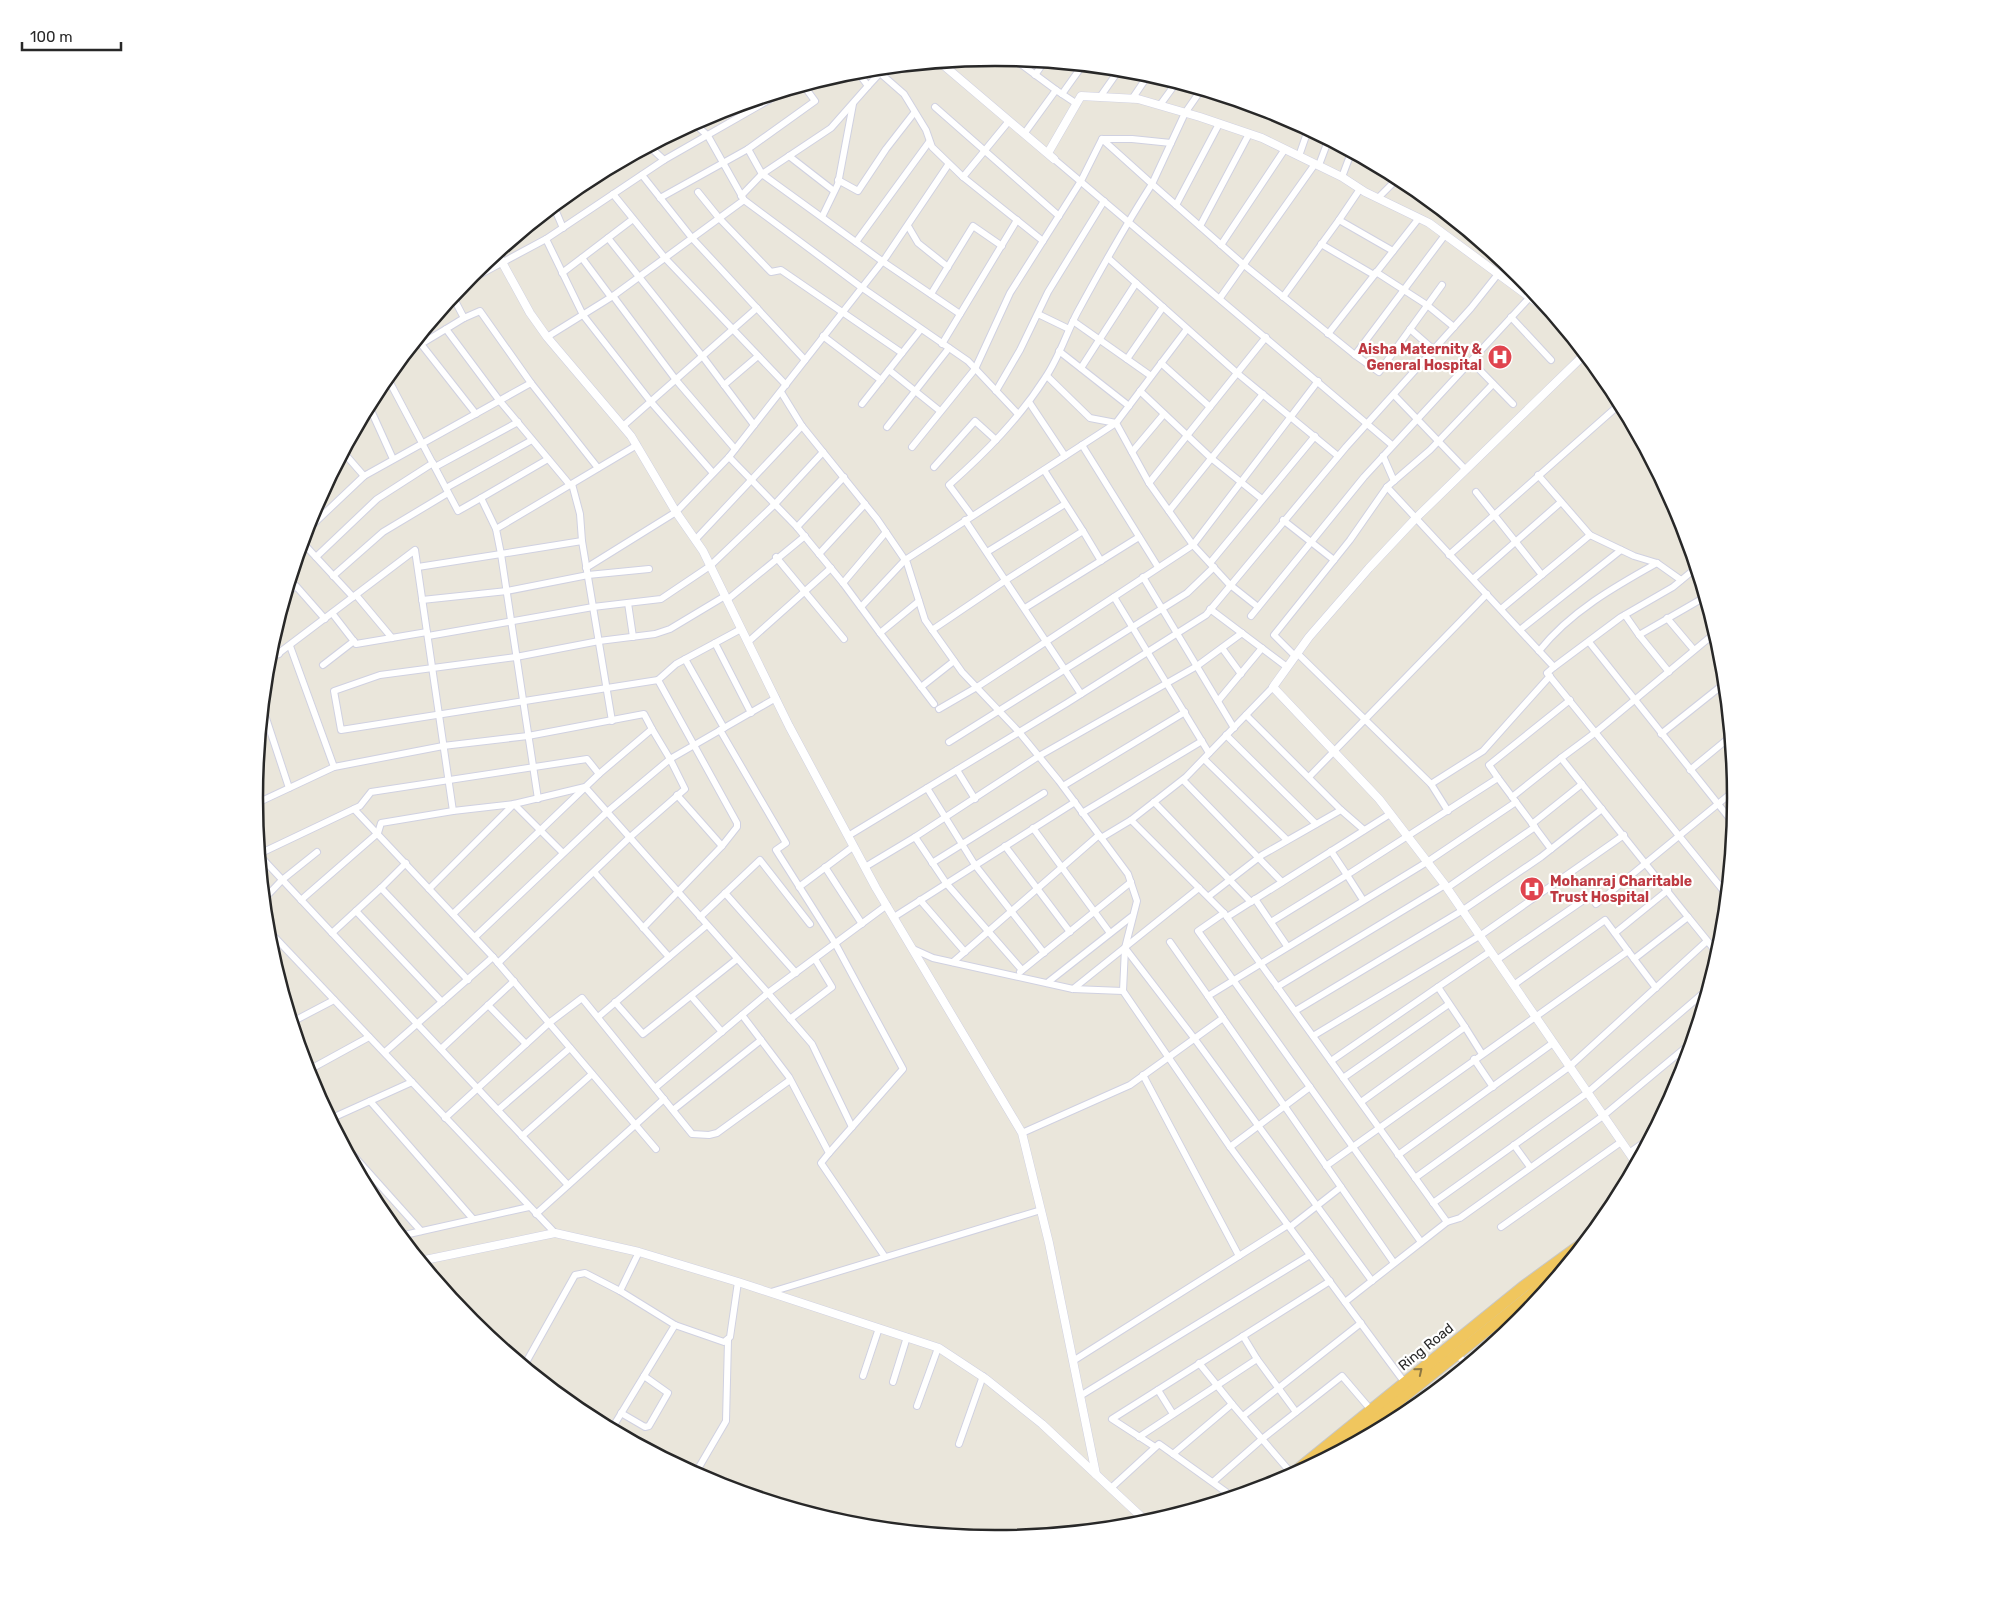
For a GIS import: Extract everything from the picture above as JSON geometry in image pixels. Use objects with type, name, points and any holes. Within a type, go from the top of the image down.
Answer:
[{"type":"highway","name":"Ring Road","points":[[1309,1459],[1523,1287],[1567,1255]]},
{"type":"highway","name":"Ring Road","points":[[1380,1421],[1456,1354],[1539,1288]]},
{"type":"street","points":[[1025,67],[1077,104]]},
{"type":"street","points":[[948,68],[1369,423],[1392,445]]},
{"type":"street","points":[[1035,75],[1040,68]]},
{"type":"street","points":[[1062,94],[1078,72]]},
{"type":"street","points":[[883,75],[904,94],[926,130],[929,142],[948,165],[1043,241]]},
{"type":"street","points":[[547,337],[612,296],[719,218],[742,198],[762,174],[831,128],[877,76]]},
{"type":"street","points":[[1100,97],[1114,76]]},
{"type":"street","points":[[862,78],[868,86]]},
{"type":"street","points":[[1132,99],[1144,81]]},
{"type":"street","points":[[1160,105],[1172,88]]},
{"type":"street","points":[[660,198],[748,149],[815,101],[807,90]]},
{"type":"street","points":[[1024,134],[1056,90]]},
{"type":"street","points":[[1082,694],[987,552],[949,485],[996,440],[1029,402],[1047,376],[1073,321],[1128,221],[1152,184],[1185,113],[1198,95]]},
{"type":"street","points":[[1051,156],[1081,96],[1132,99],[1160,105],[1249,134],[1342,177],[1360,189],[1419,218],[1446,235],[1524,293]]},
{"type":"street","points":[[822,217],[838,180],[853,103]]},
{"type":"street","points":[[494,265],[546,240],[664,160],[757,106]]},
{"type":"street","points":[[935,107],[1059,216]]},
{"type":"street","points":[[838,180],[858,191],[886,149],[914,113]]},
{"type":"street","points":[[963,177],[1009,121]]},
{"type":"street","points":[[1176,206],[1219,124]]},
{"type":"street","points":[[700,129],[708,136],[742,198],[861,287],[949,348],[975,369],[1018,414]]},
{"type":"street","points":[[1200,226],[1249,134]]},
{"type":"street","points":[[1299,156],[1306,136]]},
{"type":"street","points":[[1102,139],[1132,139],[1171,143]]},
{"type":"street","points":[[912,447],[975,369],[1010,293],[1081,181],[1102,139]]},
{"type":"street","points":[[1102,139],[1244,265],[1328,334],[1379,372],[1442,285]]},
{"type":"street","points":[[856,242],[929,142]]},
{"type":"street","points":[[1220,298],[1317,165],[1326,145]]},
{"type":"street","points":[[748,149],[762,174],[882,261],[960,314]]},
{"type":"street","points":[[1221,245],[1285,149]]},
{"type":"street","points":[[654,151],[664,160]]},
{"type":"street","points":[[789,156],[834,191]]},
{"type":"street","points":[[1342,177],[1350,158]]},
{"type":"street","points":[[586,568],[676,512],[729,457],[882,261],[908,226],[948,165]]},
{"type":"street","points":[[642,175],[692,238],[805,360]]},
{"type":"street","points":[[1378,198],[1392,184]]},
{"type":"street","points":[[1283,297],[1360,189]]},
{"type":"street","points":[[698,192],[719,218],[771,272],[781,270],[902,353]]},
{"type":"street","points":[[613,194],[665,258],[786,385]]},
{"type":"street","points":[[996,391],[1020,350],[1048,292],[1104,201]]},
{"type":"street","points":[[557,212],[564,228]]},
{"type":"street","points":[[1328,334],[1419,218]]},
{"type":"street","points":[[562,273],[633,219]]},
{"type":"street","points":[[942,344],[1017,220]]},
{"type":"street","points":[[1339,220],[1393,251]]},
{"type":"street","points":[[908,226],[918,243],[948,266]]},
{"type":"street","points":[[931,294],[973,226],[1002,246]]},
{"type":"street","points":[[1355,355],[1446,235]]},
{"type":"street","points":[[608,238],[703,356],[754,425]]},
{"type":"street","points":[[546,240],[583,315],[651,402],[713,473]]},
{"type":"street","points":[[1321,244],[1404,290],[1427,305],[1454,327]]},
{"type":"street","points":[[582,258],[676,380],[735,449]]},
{"type":"street","points":[[1108,258],[1237,373],[1338,456]]},
{"type":"street","points":[[502,261],[530,313],[547,337],[637,445],[676,512],[695,540],[865,867],[1022,1133],[1041,1210],[1096,1474]]},
{"type":"street","points":[[848,836],[1082,694],[1206,615],[1283,520],[1434,350],[1498,274]]},
{"type":"street","points":[[1081,368],[1136,283]]},
{"type":"street","points":[[1251,616],[1392,445],[1529,298]]},
{"type":"street","points":[[456,303],[464,318]]},
{"type":"street","points":[[1127,359],[1163,307]]},
{"type":"street","points":[[623,426],[757,308]]},
{"type":"street","points":[[422,344],[464,318],[480,311],[531,383],[598,468]]},
{"type":"street","points":[[1038,314],[1069,330]]},
{"type":"street","points":[[1511,317],[1551,360]]},
{"type":"street","points":[[1073,321],[1151,376]]},
{"type":"street","points":[[446,329],[499,400],[570,485],[580,514],[586,568],[612,720]]},
{"type":"street","points":[[862,404],[921,329]]},
{"type":"street","points":[[861,607],[905,560],[1116,423],[1187,329]]},
{"type":"street","points":[[1410,329],[1434,350]]},
{"type":"street","points":[[823,336],[881,380]]},
{"type":"street","points":[[1149,483],[1266,337]]},
{"type":"street","points":[[421,344],[476,414]]},
{"type":"street","points":[[887,427],[949,348]]},
{"type":"street","points":[[1059,351],[1129,406]]},
{"type":"street","points":[[724,385],[758,356]]},
{"type":"street","points":[[953,962],[1100,837],[1131,820],[1182,780],[1204,759],[1273,687],[1296,655],[1369,568],[1416,518],[1580,358]]},
{"type":"street","points":[[1471,361],[1513,404]]},
{"type":"street","points":[[1161,363],[1210,406]]},
{"type":"street","points":[[889,370],[940,411]]},
{"type":"street","points":[[1047,376],[1090,418],[1116,423]]},
{"type":"street","points":[[729,457],[797,527],[843,583],[936,706],[977,687],[1193,545],[1318,381]]},
{"type":"street","points":[[317,520],[364,476],[421,442],[531,383]]},
{"type":"street","points":[[1448,811],[1431,784],[1366,720],[1274,635],[1334,560],[1388,487],[1439,440],[1492,384]]},
{"type":"street","points":[[391,385],[458,511],[548,459]]},
{"type":"street","points":[[1140,391],[1211,458],[1262,499]]},
{"type":"street","points":[[781,392],[802,426],[865,504],[905,560],[925,620],[954,661],[1039,756],[1128,874],[1137,901],[1124,948],[1123,991],[1167,1058],[1230,1147],[1405,1383]]},
{"type":"street","points":[[1168,511],[1263,394]]},
{"type":"street","points":[[1394,395],[1466,470]]},
{"type":"street","points":[[1029,402],[1065,456]]},
{"type":"street","points":[[1449,555],[1614,409]]},
{"type":"street","points":[[1132,452],[1164,414]]},
{"type":"street","points":[[372,415],[392,459]]},
{"type":"street","points":[[934,467],[975,421],[996,440]]},
{"type":"street","points":[[316,557],[377,499],[434,465],[518,422]]},
{"type":"street","points":[[1116,423],[1149,483],[1193,545],[1230,584],[1258,607]]},
{"type":"street","points":[[695,540],[750,479],[802,426]]},
{"type":"street","points":[[949,742],[1133,625],[1187,593],[1212,565],[1262,499],[1315,436]]},
{"type":"street","points":[[333,576],[383,532],[447,490],[532,440]]},
{"type":"street","points":[[496,529],[637,445]]},
{"type":"street","points":[[1082,445],[1158,568]]},
{"type":"street","points":[[332,613],[356,644],[593,607],[660,599],[710,566],[774,504],[823,452]]},
{"type":"street","points":[[1383,456],[1394,481]]},
{"type":"street","points":[[348,457],[364,476]]},
{"type":"street","points":[[1044,470],[1101,561]]},
{"type":"street","points":[[1538,475],[1590,535],[1621,550],[1657,563],[1681,580]]},
{"type":"street","points":[[797,527],[844,477]]},
{"type":"street","points":[[1388,487],[1449,555],[1521,629],[1554,667]]},
{"type":"street","points":[[1476,492],[1542,575]]},
{"type":"street","points":[[481,498],[496,529],[501,554],[538,798]]},
{"type":"street","points":[[1472,579],[1515,540],[1562,502]]},
{"type":"street","points":[[819,554],[865,504]]},
{"type":"street","points":[[987,552],[1065,504]]},
{"type":"street","points":[[1283,520],[1334,560]]},
{"type":"street","points":[[932,630],[1083,531]]},
{"type":"street","points":[[843,583],[886,532]]},
{"type":"street","points":[[1501,609],[1590,535]]},
{"type":"street","points":[[741,629],[670,668],[658,680],[607,690],[341,730],[334,691],[380,675],[516,657],[599,641],[655,634],[670,629],[726,598],[804,536]]},
{"type":"street","points":[[1025,608],[1140,537]]},
{"type":"street","points":[[418,567],[582,541]]},
{"type":"street","points":[[307,548],[333,576],[355,596],[392,638]]},
{"type":"street","points":[[279,654],[415,550],[453,810]]},
{"type":"street","points":[[1521,629],[1621,550]]},
{"type":"street","points":[[776,557],[844,639]]},
{"type":"street","points":[[1539,651],[1556,630],[1603,593],[1657,563]]},
{"type":"street","points":[[748,642],[831,568]]},
{"type":"street","points":[[422,600],[507,591],[588,575],[650,569]]},
{"type":"street","points":[[1691,572],[1625,615],[1547,673],[1721,889]]},
{"type":"street","points":[[1143,577],[1234,728]]},
{"type":"street","points":[[295,587],[325,619]]},
{"type":"street","points":[[1309,777],[1486,594]]},
{"type":"street","points":[[1114,597],[1149,651],[1209,753]]},
{"type":"street","points":[[1639,635],[1699,600]]},
{"type":"street","points":[[880,633],[919,601]]},
{"type":"street","points":[[628,603],[633,637]]},
{"type":"street","points":[[1210,609],[1287,667]]},
{"type":"street","points":[[1625,615],[1669,672]]},
{"type":"street","points":[[1667,618],[1694,650]]},
{"type":"street","points":[[865,867],[945,818],[1039,756],[1197,666],[1242,633]]},
{"type":"street","points":[[1208,996],[1427,862],[1514,800],[1561,758],[1596,732],[1709,638]]},
{"type":"street","points":[[323,665],[354,641]]},
{"type":"street","points":[[1589,642],[1634,701],[1727,815]]},
{"type":"street","points":[[715,643],[751,713]]},
{"type":"street","points":[[290,646],[334,767]]},
{"type":"street","points":[[1222,648],[1241,674]]},
{"type":"street","points":[[1218,701],[1262,648]]},
{"type":"street","points":[[686,659],[722,729],[786,843],[776,850],[835,944],[904,1069],[821,1163],[885,1257]]},
{"type":"street","points":[[921,687],[954,661]]},
{"type":"street","points":[[1431,784],[1483,751],[1550,676]]},
{"type":"street","points":[[643,928],[722,846],[738,825],[658,680]]},
{"type":"street","points":[[1273,687],[1380,798],[1498,959],[1569,1067],[1633,1158]]},
{"type":"street","points":[[1661,734],[1718,688]]},
{"type":"street","points":[[475,937],[607,812],[670,760],[776,698]]},
{"type":"street","points":[[1551,849],[1489,765],[1570,700]]},
{"type":"street","points":[[1063,786],[1185,712]]},
{"type":"street","points":[[263,800],[334,767],[443,746],[528,736],[644,714],[685,789],[629,838],[498,963]]},
{"type":"street","points":[[1246,714],[1341,810],[1364,830]]},
{"type":"street","points":[[267,721],[289,788]]},
{"type":"street","points":[[453,914],[584,787],[652,729]]},
{"type":"street","points":[[1226,735],[1316,824]]},
{"type":"street","points":[[1082,812],[1202,741]]},
{"type":"street","points":[[1690,770],[1725,741]]},
{"type":"street","points":[[1561,758],[1647,863],[1712,947]]},
{"type":"street","points":[[265,853],[363,804],[371,792],[587,759],[599,774]]},
{"type":"street","points":[[1204,759],[1287,840]]},
{"type":"street","points":[[956,770],[974,799]]},
{"type":"street","points":[[1271,922],[1408,837],[1498,778]]},
{"type":"street","points":[[1182,780],[1282,882]]},
{"type":"street","points":[[1277,987],[1446,886],[1533,826],[1582,784]]},
{"type":"street","points":[[584,787],[812,1044],[852,1127]]},
{"type":"street","points":[[301,900],[378,833],[381,823],[453,810],[514,804],[584,787]]},
{"type":"street","points":[[926,788],[975,865],[1044,953]]},
{"type":"street","points":[[932,863],[1044,793]]},
{"type":"street","points":[[678,795],[722,846]]},
{"type":"street","points":[[1498,959],[1590,895],[1596,904],[1727,797]]},
{"type":"street","points":[[894,916],[1075,802]]},
{"type":"street","points":[[1154,802],[1253,900],[1287,946]]},
{"type":"street","points":[[514,804],[563,853]]},
{"type":"street","points":[[429,889],[514,804]]},
{"type":"street","points":[[354,809],[493,957],[656,1150]]},
{"type":"street","points":[[1295,1011],[1463,910],[1551,849],[1602,809]]},
{"type":"street","points":[[1209,896],[1258,857],[1341,810]]},
{"type":"street","points":[[1390,814],[1253,900],[1198,931],[1421,1242]]},
{"type":"street","points":[[1131,820],[1209,896],[1225,915],[1447,1222]]},
{"type":"street","points":[[1033,828],[1110,934]]},
{"type":"street","points":[[1312,1036],[1480,935],[1624,835]]},
{"type":"street","points":[[914,837],[946,883],[1022,970]]},
{"type":"street","points":[[799,887],[854,846]]},
{"type":"street","points":[[1005,846],[1070,932]]},
{"type":"street","points":[[1331,851],[1363,900]]},
{"type":"street","points":[[269,894],[282,880],[317,852]]},
{"type":"street","points":[[700,917],[758,860],[762,860],[810,924]]},
{"type":"street","points":[[266,861],[568,1185]]},
{"type":"street","points":[[332,932],[406,863]]},
{"type":"street","points":[[825,867],[862,924]]},
{"type":"street","points":[[594,872],[669,957]]},
{"type":"street","points":[[1015,976],[1130,882]]},
{"type":"street","points":[[380,888],[468,980]]},
{"type":"street","points":[[1074,989],[1199,888]]},
{"type":"street","points":[[1615,933],[1668,890]]},
{"type":"street","points":[[725,892],[796,973]]},
{"type":"street","points":[[920,900],[965,952]]},
{"type":"street","points":[[656,1088],[768,994],[887,906]]},
{"type":"street","points":[[356,911],[442,1002]]},
{"type":"street","points":[[1047,983],[1132,916]]},
{"type":"street","points":[[1634,959],[1688,917]]},
{"type":"street","points":[[1515,984],[1605,920],[1656,988]]},
{"type":"street","points":[[598,1017],[707,925]]},
{"type":"street","points":[[277,939],[555,1233]]},
{"type":"street","points":[[1415,1178],[1569,1067],[1707,941]]},
{"type":"street","points":[[1170,942],[1394,1263]]},
{"type":"street","points":[[1124,948],[1194,1038],[1372,1281]]},
{"type":"street","points":[[913,949],[933,958],[1074,989],[1123,991]]},
{"type":"street","points":[[1326,1166],[1628,950]]},
{"type":"street","points":[[1331,1061],[1491,951]]},
{"type":"street","points":[[385,1052],[493,957]]},
{"type":"street","points":[[615,1002],[643,1034],[737,959]]},
{"type":"street","points":[[790,1018],[832,987],[815,959]]},
{"type":"street","points":[[441,1049],[514,981]]},
{"type":"street","points":[[1438,987],[1482,1054]]},
{"type":"street","points":[[691,996],[722,1032]]},
{"type":"street","points":[[1433,1203],[1587,1093],[1699,996]]},
{"type":"street","points":[[445,1118],[549,1023],[582,998],[692,1134],[709,1136],[725,1128],[790,1080]]},
{"type":"street","points":[[297,1019],[334,1000]]},
{"type":"street","points":[[1343,1078],[1449,1004]]},
{"type":"street","points":[[488,1005],[526,1044]]},
{"type":"street","points":[[742,1015],[790,1080],[828,1153]]},
{"type":"street","points":[[1022,1133],[1130,1085],[1223,1018]]},
{"type":"street","points":[[1361,1102],[1465,1027]]},
{"type":"street","points":[[314,1067],[369,1037]]},
{"type":"street","points":[[673,1110],[761,1040]]},
{"type":"street","points":[[1398,1154],[1553,1043]]},
{"type":"street","points":[[498,1110],[570,1048]]},
{"type":"street","points":[[1345,1302],[1447,1222],[1460,1218],[1603,1116],[1682,1050]]},
{"type":"street","points":[[1474,1060],[1493,1087]]},
{"type":"street","points":[[522,1136],[592,1074]]},
{"type":"street","points":[[1143,1075],[1239,1256]]},
{"type":"street","points":[[336,1117],[412,1082]]},
{"type":"street","points":[[1230,1147],[1310,1087]]},
{"type":"street","points":[[536,1214],[664,1099]]},
{"type":"street","points":[[370,1101],[472,1220]]},
{"type":"street","points":[[1501,1227],[1621,1142]]},
{"type":"street","points":[[1514,1145],[1530,1168]]},
{"type":"street","points":[[1629,1153],[1639,1146]]},
{"type":"street","points":[[360,1162],[421,1231]]},
{"type":"street","points":[[1073,1361],[1289,1226],[1341,1187]]},
{"type":"street","points":[[407,1234],[529,1207]]},
{"type":"street","points":[[771,1292],[1041,1210]]},
{"type":"street","points":[[427,1260],[555,1233],[639,1252],[771,1292],[938,1348],[983,1376],[1042,1424],[1141,1516]]},
{"type":"street","points":[[620,1291],[639,1252]]},
{"type":"street","points":[[1080,1396],[1310,1255]]},
{"type":"street","points":[[527,1361],[575,1275],[585,1273],[620,1291],[675,1325],[724,1342],[728,1340]]},
{"type":"street","points":[[1155,1448],[1112,1419],[1330,1281]]},
{"type":"street","points":[[699,1468],[726,1421],[728,1340],[738,1282]]},
{"type":"street","points":[[1243,1416],[1361,1323]]},
{"type":"street","points":[[615,1424],[675,1325]]},
{"type":"street","points":[[863,1376],[879,1328]]},
{"type":"street","points":[[1243,1336],[1257,1359],[1296,1412]]},
{"type":"street","points":[[893,1382],[907,1337]]},
{"type":"street","points":[[917,1406],[938,1348]]},
{"type":"street","points":[[1456,1354],[1463,1361]]},
{"type":"street","points":[[1139,1437],[1257,1359]]},
{"type":"street","points":[[1200,1363],[1262,1438],[1285,1470]]},
{"type":"street","points":[[621,1413],[645,1427],[650,1426],[668,1394],[644,1376]]},
{"type":"street","points":[[959,1444],[983,1376]]},
{"type":"street","points":[[1212,1482],[1262,1438],[1342,1376],[1370,1410]]},
{"type":"street","points":[[1158,1390],[1173,1414]]},
{"type":"street","points":[[1173,1454],[1232,1404]]},
{"type":"street","points":[[1111,1488],[1159,1444],[1227,1493]]},
{"type":"place","name":"Aisha Maternity & General Hospital","points":[[1500,357]]},
{"type":"place","name":"Mohanraj Charitable Trust Hospital","points":[[1532,889]]}]
